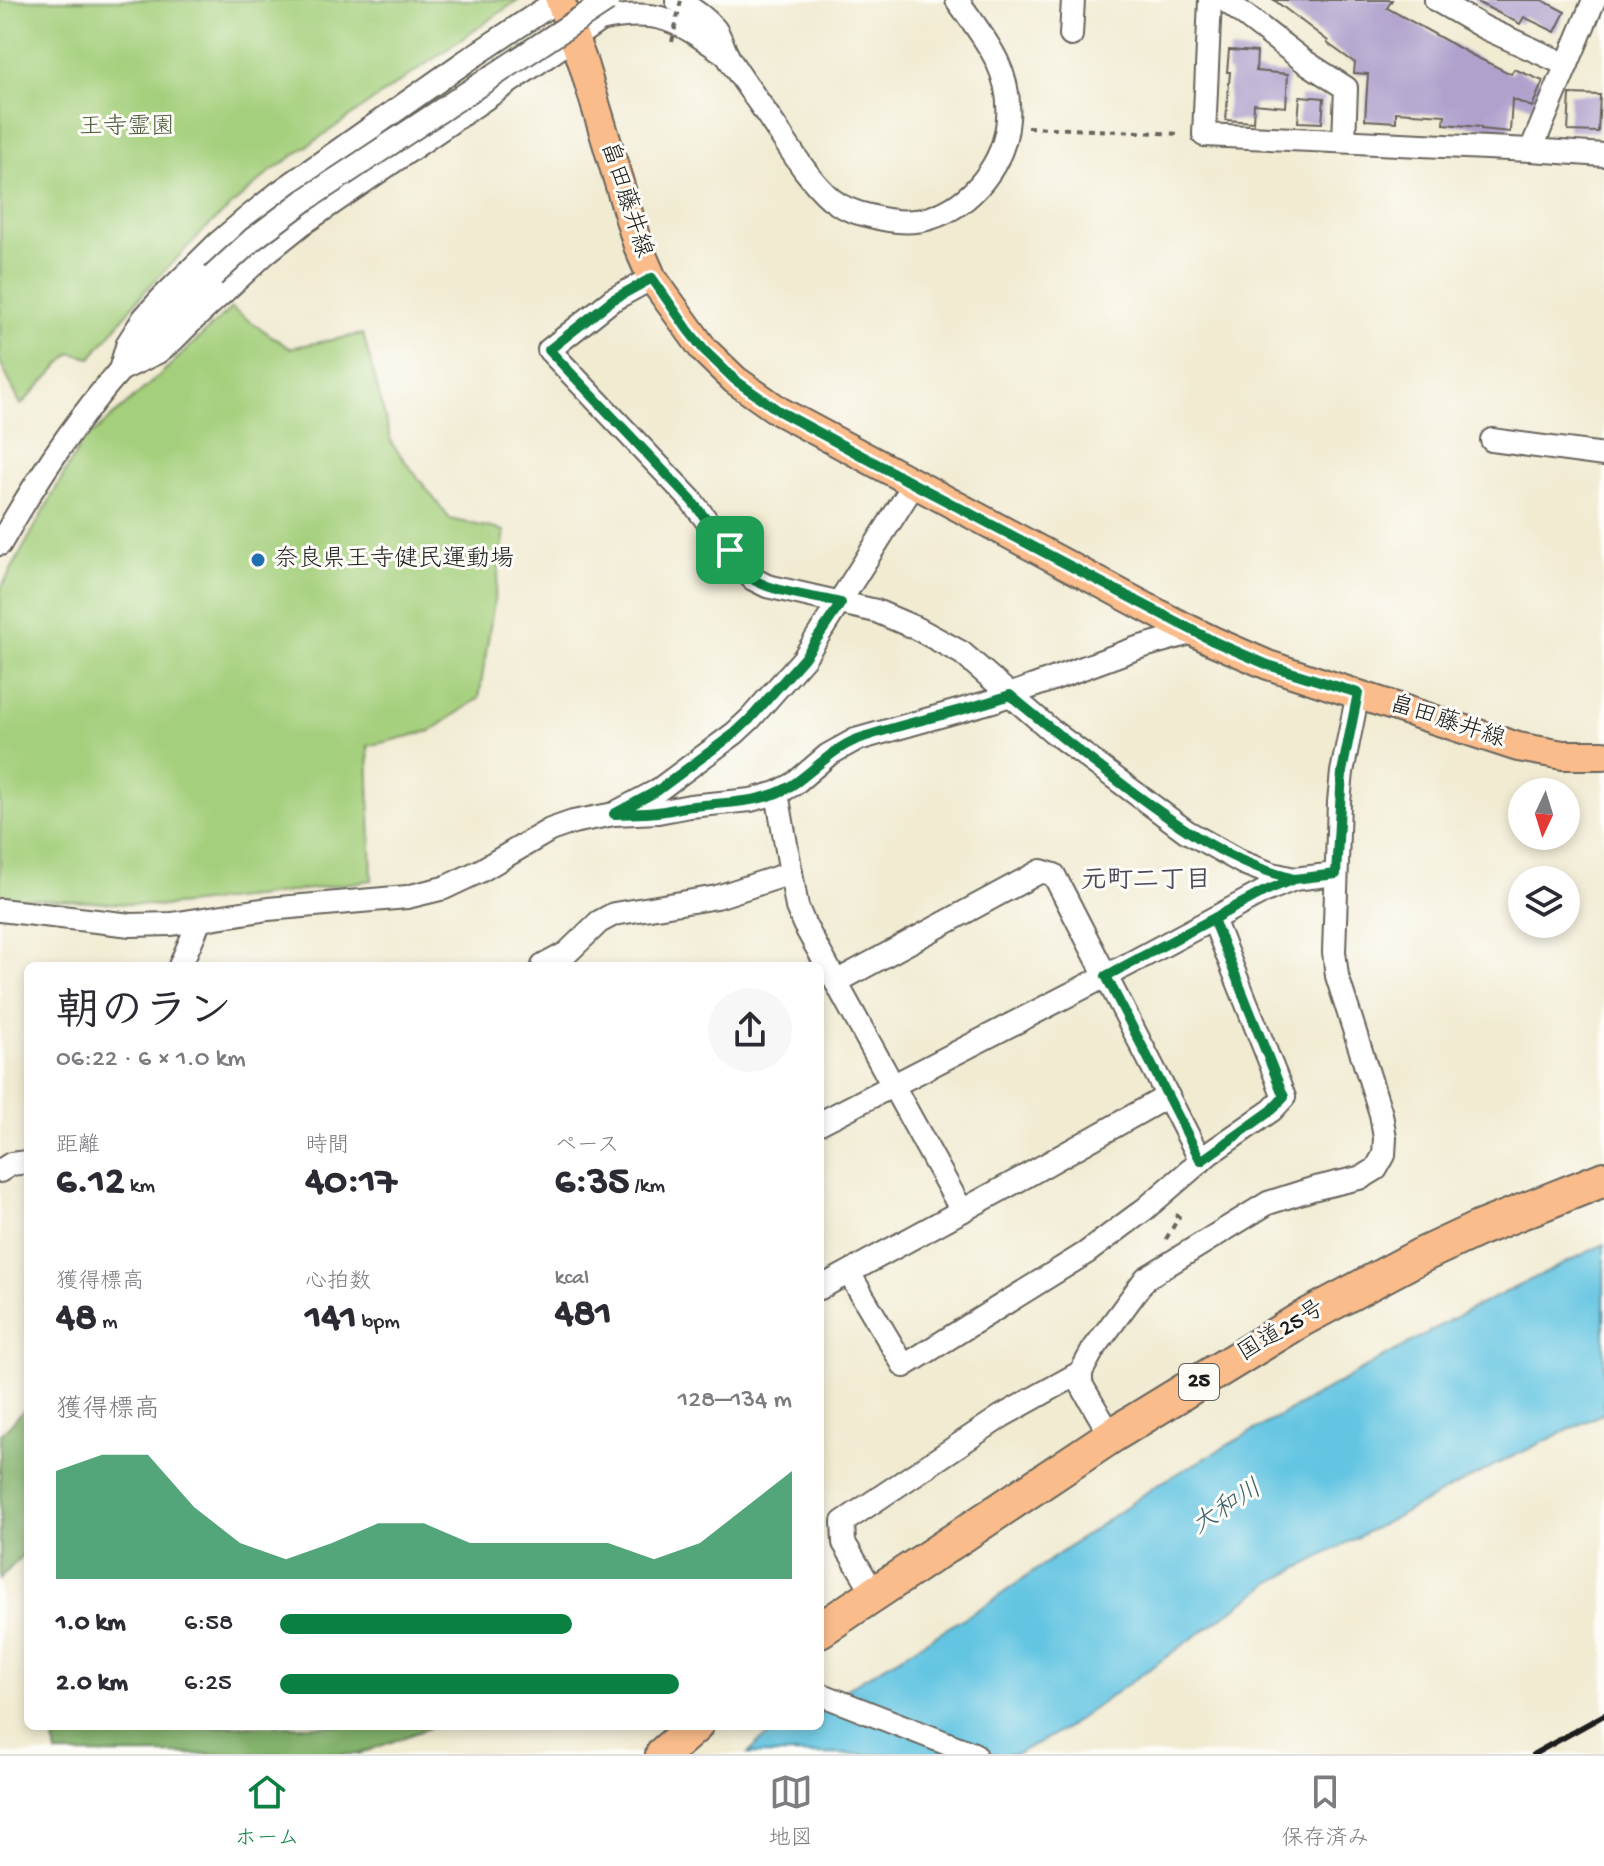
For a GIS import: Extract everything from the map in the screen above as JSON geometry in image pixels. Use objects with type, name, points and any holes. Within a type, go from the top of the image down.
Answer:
[{"type":"highway","name":"国道25号","points":[[824,1627],[1111,1436],[1302,1319],[1361,1286],[1478,1229],[1604,1179]]},
{"type":"highway","points":[[663,1754],[690,1730]]},
{"type":"main road","name":"畠田藤井線","points":[[559,0],[574,36],[638,246],[652,278],[696,340],[735,380],[801,424],[1194,632],[1268,665],[1518,747],[1563,755],[1604,755]]},
{"type":"street","points":[[120,370],[128,343],[144,318],[246,219],[466,61],[559,0]]},
{"type":"street","points":[[0,544],[50,464],[120,370],[163,324],[253,239],[305,200],[608,0]]},
{"type":"street","points":[[679,0],[694,9],[716,30],[727,55],[804,168],[833,200],[878,219],[897,221],[929,219],[958,204],[982,181],[999,156],[1006,136],[1008,90],[1004,76],[990,47],[957,0]]},
{"type":"street","points":[[1071,35],[1073,0]]},
{"type":"street","points":[[1210,0],[1204,135],[1604,155]]},
{"type":"street","points":[[1225,0],[1304,61],[1346,88],[1344,141]]},
{"type":"street","points":[[1436,0],[1485,28],[1567,65]]},
{"type":"street","points":[[1531,150],[1594,0]]},
{"type":"street","points":[[120,370],[158,352],[267,252],[313,216],[600,20],[628,14],[652,15],[693,32],[727,55]]},
{"type":"street","points":[[652,278],[612,300],[549,350],[691,500],[753,579],[767,586],[876,611],[962,653],[1052,731],[1186,831],[1243,863],[1294,879]]},
{"type":"street","points":[[1492,440],[1604,455]]},
{"type":"street","points":[[614,814],[657,791],[750,719],[804,658],[914,484]]},
{"type":"street","points":[[0,910],[131,925],[172,924],[268,909],[407,897],[444,888],[550,830],[573,822],[614,814],[658,812],[751,800],[777,793],[794,784],[828,755],[855,740],[962,711],[1137,648],[1194,632]]},
{"type":"street","points":[[1111,1436],[1081,1384],[1081,1372],[1093,1350],[1146,1278],[1268,1203],[1363,1177],[1376,1169],[1384,1155],[1381,1114],[1337,976],[1334,952],[1342,772],[1358,693]]},
{"type":"street","points":[[777,793],[797,907],[822,962]]},
{"type":"street","points":[[962,1211],[893,1085],[830,981],[1041,871],[1054,875],[1201,1161]]},
{"type":"street","points":[[550,962],[567,953],[599,922],[614,914],[717,897],[791,873]]},
{"type":"street","points":[[824,1121],[1263,892],[1294,879],[1336,874]]},
{"type":"street","points":[[849,1273],[904,1366],[1086,1253],[1145,1209],[1201,1161],[1272,1110],[1284,1097],[1213,919]]},
{"type":"street","points":[[182,962],[200,920]]},
{"type":"street","points":[[824,1286],[1168,1096]]},
{"type":"street","points":[[0,1171],[11,1164],[24,1162]]},
{"type":"street","points":[[874,1593],[844,1543],[843,1522],[1002,1416],[1081,1372]]},
{"type":"street","points":[[825,1696],[974,1754]]},
{"type":"path","points":[[672,42],[679,0]]},
{"type":"path","points":[[1029,127],[1204,135]]},
{"type":"green space","name":"王寺霊園","points":[[0,0],[518,0],[270,172],[205,229],[144,292],[91,358],[71,353],[21,405],[0,362]]},
{"type":"green space","name":"奈良県王寺健民運動場","points":[[231,308],[289,348],[363,334],[392,444],[450,519],[505,531],[479,698],[431,731],[368,746],[372,880],[165,906],[0,897],[0,590],[81,444]]},
{"type":"green space","points":[[24,1410],[24,1553],[0,1579],[0,1435]]},
{"type":"green space","points":[[63,1730],[423,1730],[359,1754],[56,1754],[54,1742]]},
{"type":"water","name":"大和川","points":[[1604,1244],[1604,1413],[1497,1464],[1272,1582],[1062,1731],[1015,1754],[748,1754],[757,1743],[778,1730],[824,1730],[824,1703],[992,1601],[1157,1485],[1461,1314]]},
{"type":"building","points":[[1274,0],[1392,0],[1387,8],[1472,55],[1511,74],[1514,69],[1543,81],[1532,107],[1512,99],[1510,132],[1444,124],[1445,115],[1396,112],[1396,122],[1365,120],[1368,74],[1354,73],[1355,63]]},
{"type":"building","points":[[1473,0],[1542,0],[1565,12],[1555,32],[1524,17],[1520,24]]},
{"type":"building","points":[[1229,50],[1257,52],[1256,71],[1288,74],[1286,107],[1254,104],[1253,122],[1226,120]]},
{"type":"building","points":[[1570,94],[1600,95],[1598,132],[1568,131]]},
{"type":"building","points":[[1300,96],[1324,98],[1322,123],[1298,122]]},
{"type":"railway","points":[[1534,1754],[1604,1715]]},
{"type":"place","name":"奈良県王寺健民運動場","points":[[258,560]]},
{"type":"district","name":"元町二丁目","points":[[1146,882]]},
{"type":"route","points":[[730,550],[691,500],[549,350],[612,300],[652,278],[688,330],[717,364],[735,380],[801,424],[1213,641],[1268,665],[1358,693],[1342,772],[1336,874],[1294,879],[1263,892],[1106,976],[1201,1161],[1272,1110],[1284,1097],[1213,919],[1294,879],[1243,863],[1186,831],[1052,731],[1010,695],[855,740],[828,755],[794,784],[777,793],[751,800],[658,812],[614,814],[657,791],[735,733],[804,658],[841,603],[767,586],[753,579],[730,550]]}]
